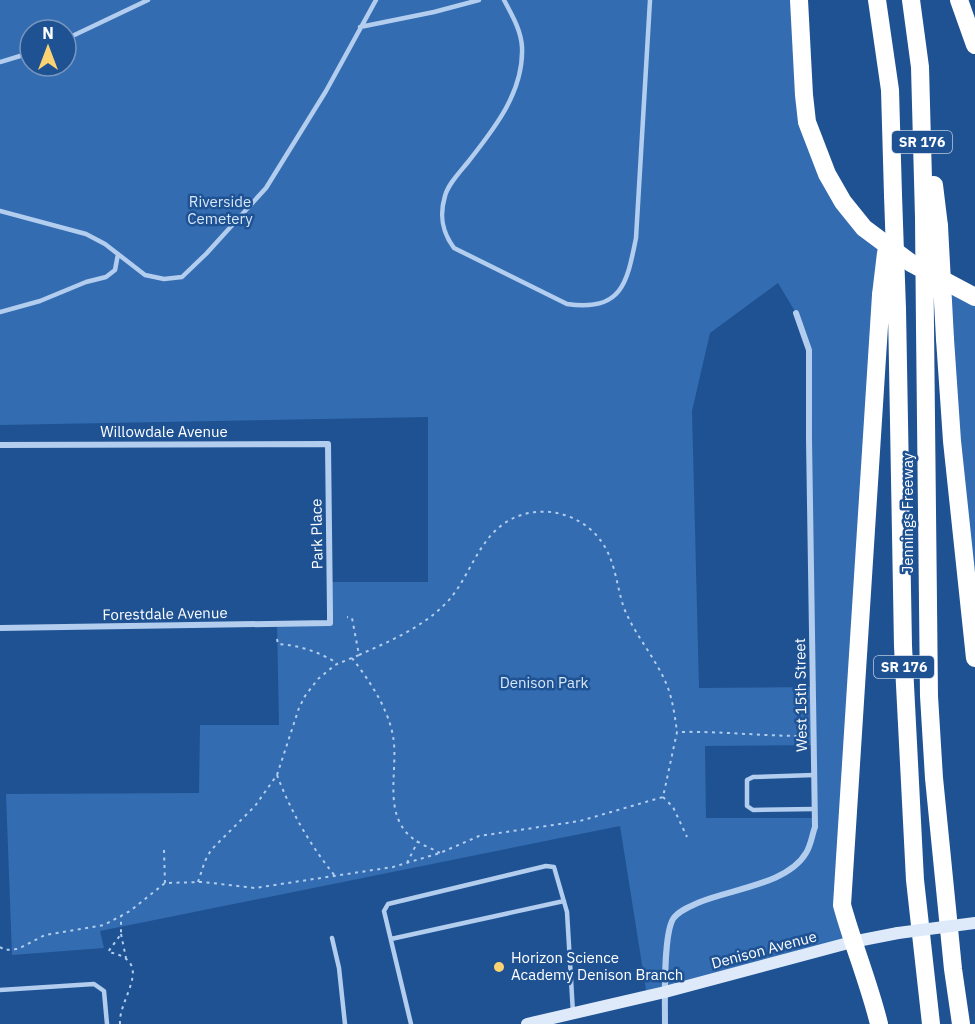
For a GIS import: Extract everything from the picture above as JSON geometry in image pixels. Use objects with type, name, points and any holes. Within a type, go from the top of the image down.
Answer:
[{"type":"highway","points":[[799,0],[807,122],[832,184],[864,228],[911,263],[975,297]]},
{"type":"highway","name":"Jennings Freeway","points":[[877,0],[890,90],[897,309],[903,646],[915,880],[931,1024]]},
{"type":"highway","points":[[911,0],[920,67],[931,221],[945,339],[952,441],[975,658]]},
{"type":"highway","points":[[959,0],[975,45]]},
{"type":"highway","points":[[879,1024],[868,981],[852,942],[842,905],[881,295],[893,195]]},
{"type":"highway","name":"Jennings Freeway","points":[[931,221],[925,327],[929,696],[934,778],[961,1024]]},
{"type":"main road","name":"Denison Avenue","points":[[527,1024],[665,992],[852,942],[898,933],[975,923]]},
{"type":"street","name":"West 15th Street","points":[[665,992],[667,940],[673,919],[687,908],[705,899],[772,878],[794,867],[806,852],[815,827],[809,350],[796,313]]},
{"type":"street","name":"Willowdale Avenue","points":[[0,445],[328,444]]},
{"type":"street","name":"Park Place","points":[[328,444],[330,624]]},
{"type":"street","name":"Forestdale Avenue","points":[[0,628],[330,624]]},
{"type":"street","points":[[665,992],[665,1024]]},
{"type":"lane","points":[[78,33],[148,0]]},
{"type":"lane","points":[[0,211],[86,234],[105,244],[145,274],[164,279],[182,277],[266,188],[326,92],[376,0]]},
{"type":"lane","points":[[360,27],[480,0]]},
{"type":"lane","points":[[504,0],[517,25],[522,45],[521,64],[514,92],[491,132],[445,194],[441,216],[444,235],[453,248],[567,304],[579,306],[602,303],[612,299],[622,289],[629,271],[636,238],[650,0]]},
{"type":"lane","points":[[0,62],[18,57]]},
{"type":"lane","points":[[0,312],[40,301],[86,282],[106,277],[114,270],[118,254]]},
{"type":"lane","points":[[814,774],[753,777],[747,780],[747,806],[753,810],[815,809]]},
{"type":"lane","points":[[411,1024],[384,911],[388,904],[546,866],[554,867],[567,912],[573,1013]]},
{"type":"lane","points":[[391,939],[564,901]]},
{"type":"lane","points":[[332,938],[339,968],[345,1024]]},
{"type":"lane","points":[[0,990],[94,984],[104,991],[107,1024]]},
{"type":"path","points":[[198,882],[211,850],[255,806],[277,775],[302,702],[318,679],[338,663],[407,633],[432,616],[449,600],[478,553],[496,530],[517,516],[536,511],[556,512],[575,518],[594,531],[605,547],[612,564],[625,608],[636,633],[657,665],[667,686],[673,704],[677,732],[663,797]]},
{"type":"path","points":[[347,617],[352,618],[359,655]]},
{"type":"path","points":[[277,639],[278,644],[325,655],[338,663]]},
{"type":"path","points":[[352,658],[374,691],[389,722],[394,745],[396,818],[411,837],[440,854]]},
{"type":"path","points":[[677,732],[746,732],[761,736],[804,736]]},
{"type":"path","points":[[277,775],[286,799],[316,852],[336,877]]},
{"type":"path","points":[[663,797],[672,807],[687,837]]},
{"type":"path","points":[[0,947],[5,950],[18,949],[45,935],[104,925],[165,883],[198,882],[255,888],[336,877],[406,864],[440,854],[479,836],[580,821],[663,797]]},
{"type":"path","points":[[406,864],[418,841]]},
{"type":"path","points":[[164,850],[165,883]]},
{"type":"path","points":[[120,1024],[121,1009],[134,977],[126,959],[121,934],[121,915]]},
{"type":"path","points":[[121,934],[108,952],[126,959]]},
{"type":"green space","points":[[0,0],[799,0],[817,151],[886,253],[842,905],[852,942],[647,996],[620,826],[100,931],[104,948],[12,955],[6,794],[199,793],[200,725],[279,725],[277,624],[330,623],[330,582],[428,582],[428,417],[0,425]],"holes":[[[778,283],[796,313],[809,350],[812,687],[699,688],[692,411],[710,333]],[[814,745],[815,818],[706,818],[705,746]]]},
{"type":"green space","points":[[942,280],[975,297],[975,600]]},
{"type":"place","name":"Horizon Science Academy Denison Branch","points":[[499,967]]},
{"type":"park label","name":"Riverside Cemetery","points":[[220,210]]},
{"type":"park label","name":"Denison Park","points":[[544,683]]}]
